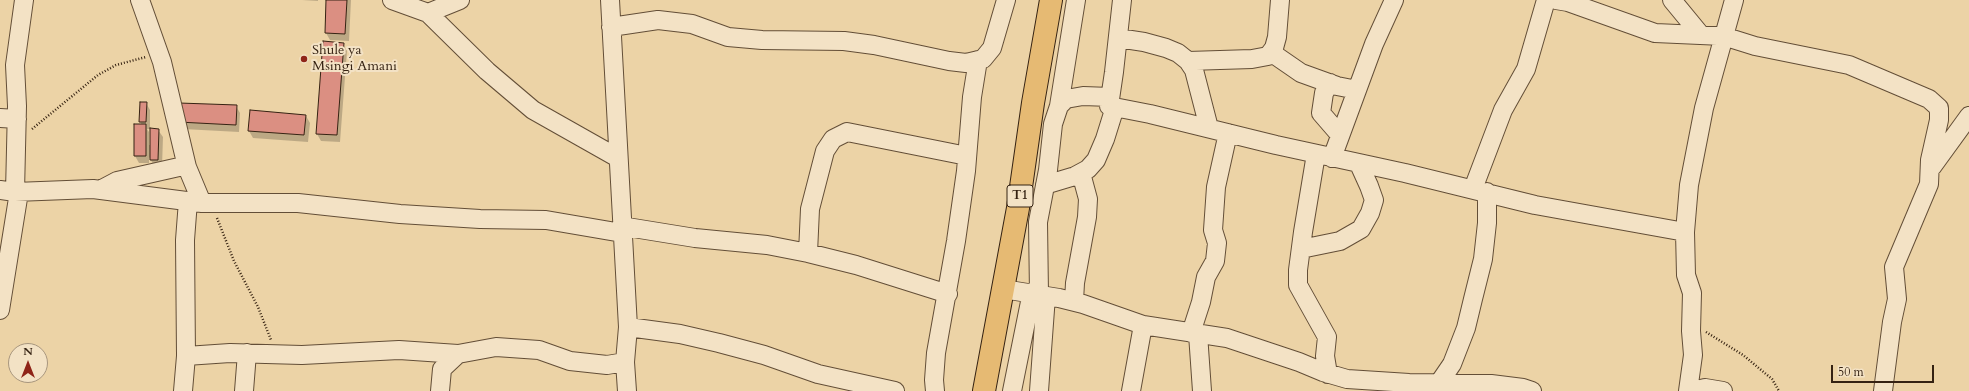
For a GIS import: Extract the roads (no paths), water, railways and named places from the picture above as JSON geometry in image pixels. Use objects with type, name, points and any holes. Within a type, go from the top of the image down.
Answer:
[{"type":"highway","name":"T1","points":[[984,391],[1018,208],[1033,103],[1051,0]]},
{"type":"street","points":[[0,310],[17,140],[8,119],[8,80],[15,65],[24,0]]},
{"type":"street","points":[[140,0],[160,54],[187,166],[200,202],[185,240],[186,356],[183,391]]},
{"type":"street","points":[[392,0],[428,13],[487,71],[533,110],[618,158]]},
{"type":"street","points":[[428,13],[460,0]]},
{"type":"street","points":[[610,0],[628,327],[625,362],[627,391]]},
{"type":"street","points":[[611,27],[658,20],[692,24],[728,37],[762,40],[844,41],[874,45],[949,61],[966,63],[982,59],[992,48],[1006,0]]},
{"type":"street","points":[[1039,391],[1038,222],[1045,185],[1053,124],[1059,106],[1076,0]]},
{"type":"street","points":[[1045,185],[1081,173],[1088,169],[1096,160],[1105,139],[1113,102],[1122,0]]},
{"type":"street","points":[[1188,61],[1252,59],[1268,56],[1272,52],[1277,37],[1280,0]]},
{"type":"street","points":[[1337,381],[1325,356],[1327,337],[1298,285],[1298,270],[1301,249],[1324,156],[1340,135],[1374,44],[1394,0]]},
{"type":"street","points":[[1440,383],[1452,364],[1466,328],[1483,259],[1487,222],[1480,191],[1503,110],[1526,69],[1546,0]]},
{"type":"street","points":[[1556,0],[1568,2],[1656,33],[1667,35],[1700,34],[1723,36],[1755,46],[1849,65],[1929,99],[1939,108],[1940,113],[1929,184],[1894,267],[1897,299],[1892,322],[1883,391]]},
{"type":"street","points":[[1672,0],[1700,34]]},
{"type":"street","points":[[1688,391],[1693,355],[1691,323],[1692,293],[1686,275],[1685,232],[1689,185],[1704,108],[1734,0]]},
{"type":"street","points":[[1118,38],[1144,42],[1166,48],[1178,53],[1188,61],[1194,70],[1209,128]]},
{"type":"street","points":[[1272,52],[1301,73],[1330,84],[1356,90]]},
{"type":"street","points":[[935,391],[934,380],[936,353],[948,294],[967,156],[972,97],[978,60]]},
{"type":"street","points":[[1330,84],[1324,93],[1321,113],[1325,120],[1340,135]]},
{"type":"street","points":[[1059,106],[1066,99],[1083,96],[1113,102],[1228,133],[1542,206],[1685,232]]},
{"type":"street","points":[[1930,170],[1969,116]]},
{"type":"street","points":[[808,252],[810,209],[825,151],[833,140],[847,132],[967,156]]},
{"type":"street","points":[[1202,391],[1195,334],[1206,277],[1215,261],[1217,243],[1213,230],[1216,187],[1228,133]]},
{"type":"street","points":[[1301,249],[1340,241],[1361,229],[1370,213],[1374,200],[1359,164]]},
{"type":"street","points":[[100,190],[117,181],[179,166],[187,166]]},
{"type":"street","points":[[1074,302],[1075,283],[1087,217],[1088,199],[1081,173]]},
{"type":"street","points":[[11,191],[100,190],[200,202],[298,203],[408,214],[480,219],[546,220],[767,245],[808,252],[948,294]]},
{"type":"street","points":[[1003,289],[1039,294],[1074,302],[1143,325],[1227,338],[1253,346],[1337,381],[1440,383],[1485,387],[1523,388],[1532,391]]},
{"type":"street","points":[[1012,391],[1039,294]]},
{"type":"street","points":[[1131,391],[1143,325]]},
{"type":"street","points":[[628,327],[680,334],[719,343],[764,355],[856,387],[895,391]]},
{"type":"street","points":[[186,356],[247,353],[302,355],[399,350],[458,354],[496,347],[539,350],[570,361],[606,365],[625,362]]},
{"type":"street","points":[[244,391],[247,353]]},
{"type":"street","points":[[440,391],[442,369],[458,354]]},
{"type":"street","points":[[1692,391],[1705,388],[1723,391]]},
{"type":"place","name":"Shule ya Msingi Amani","points":[[304,59]]}]
